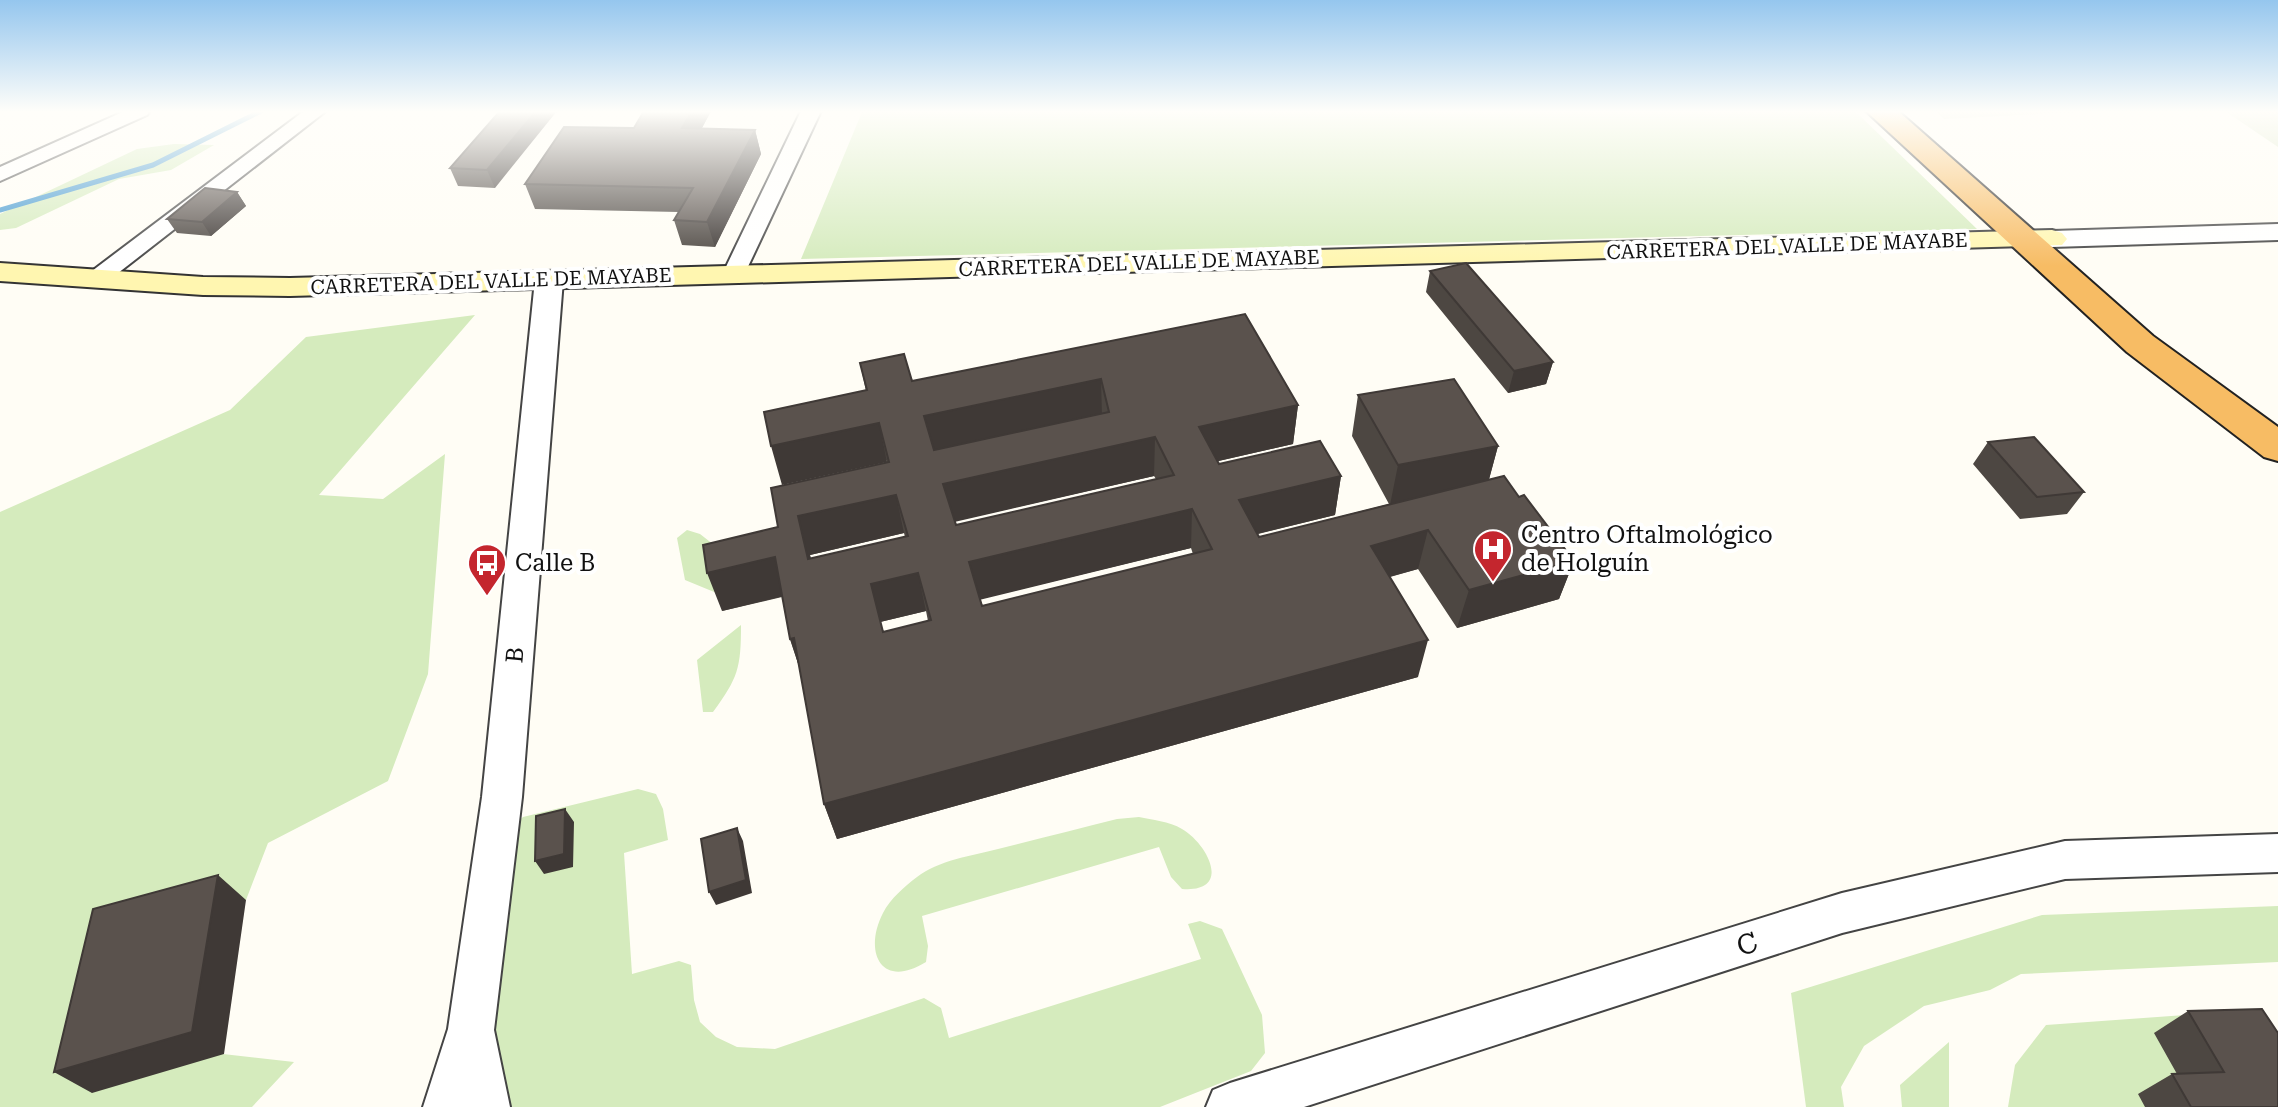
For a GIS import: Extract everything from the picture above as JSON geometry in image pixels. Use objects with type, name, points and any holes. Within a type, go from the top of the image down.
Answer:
[{"type":"highway","points":[[1944,163],[2037,239],[2278,420]]},
{"type":"highway","points":[[1960,163],[2140,344],[2278,447]]},
{"type":"main road","name":"CARRETERA DEL VALLE DE MAYABE","points":[[0,272],[290,287],[2037,239]]},
{"type":"street","points":[[0,175],[27,163]]},
{"type":"street","points":[[96,279],[248,163]]},
{"type":"street","points":[[734,273],[786,163]]},
{"type":"street","name":"CARRETERA DEL VALLE DE MAYABE","points":[[2037,239],[2278,232]]},
{"type":"street","name":"B","points":[[447,1107],[471,1029],[502,797],[549,280]]},
{"type":"street","name":"C","points":[[1230,1107],[1842,913],[2065,860],[2278,853]]},
{"type":"street","name":"B","points":[[471,1029],[486,1107]]},
{"type":"green space","points":[[108,163],[184,163],[171,170],[119,179],[16,228],[0,230],[0,214]]},
{"type":"green space","points":[[841,163],[1908,163],[1977,229],[801,259]]},
{"type":"green space","points":[[475,315],[319,495],[383,499],[445,454],[428,674],[388,781],[268,843],[246,900],[125,933],[223,1054],[294,1062],[252,1107],[0,1107],[0,512],[230,410],[306,337]]},
{"type":"green space","points":[[687,530],[700,534],[718,548],[719,594],[685,580],[677,538]]},
{"type":"green space","points":[[741,625],[739,662],[733,681],[713,712],[703,712],[697,660]]},
{"type":"green space","points":[[638,789],[656,794],[663,809],[668,840],[624,853],[632,974],[679,961],[691,965],[694,1000],[700,1022],[716,1037],[737,1047],[775,1049],[924,998],[941,1008],[949,1038],[1201,959],[1188,924],[1200,921],[1222,929],[1262,1015],[1265,1053],[1251,1071],[1160,1107],[492,1107],[482,1056],[507,832],[523,817]]},
{"type":"green space","points":[[1139,817],[1172,824],[1192,836],[1211,866],[1207,883],[1198,888],[1182,889],[1171,877],[1159,847],[922,916],[928,946],[926,962],[897,972],[880,963],[875,941],[883,913],[898,893],[926,871],[966,856],[1117,819]]},
{"type":"green space","points":[[2278,906],[2278,962],[2021,974],[1990,990],[1924,1006],[1864,1046],[1841,1087],[1844,1107],[1806,1107],[1791,993],[2042,915]]},
{"type":"green space","points":[[2213,1013],[2278,1107],[2008,1107],[2015,1065],[2046,1025]]},
{"type":"green space","points":[[1949,1042],[1949,1107],[1902,1107],[1900,1085]]},
{"type":"building","points":[[455,163],[493,163],[487,170],[450,168]]},
{"type":"building","points":[[540,163],[738,163],[707,222],[674,220],[693,188],[525,184]]},
{"type":"building","points":[[205,188],[237,192],[202,222],[167,219]]},
{"type":"building","points":[[1466,263],[1553,362],[1514,371],[1430,271]]},
{"type":"building","points":[[1245,314],[1298,405],[1199,427],[1219,464],[1320,441],[1341,476],[1239,500],[1259,537],[1504,476],[1519,497],[1524,495],[1574,561],[1469,590],[1428,530],[1371,546],[1428,640],[824,804],[794,638],[790,639],[775,557],[707,573],[703,545],[778,527],[771,488],[889,462],[879,423],[771,446],[764,412],[867,390],[860,363],[904,354],[912,381]],"holes":[[[1101,379],[1109,412],[934,450],[924,416]],[[1155,437],[1174,475],[956,525],[943,484]],[[896,495],[908,536],[808,559],[798,516]],[[1192,509],[1212,549],[982,606],[969,562]],[[918,573],[931,620],[883,632],[871,584]]]},
{"type":"building","points":[[1454,379],[1498,446],[1398,465],[1358,395]]},
{"type":"building","points":[[2034,437],[2084,492],[2037,497],[1988,442]]},
{"type":"building","points":[[565,809],[564,854],[535,861],[536,816]]},
{"type":"building","points":[[737,828],[746,880],[709,892],[701,839]]},
{"type":"building","points":[[218,875],[192,1032],[54,1072],[93,909]]},
{"type":"building","points":[[2262,1009],[2278,1033],[2278,1107],[2191,1107],[2172,1074],[2224,1072],[2188,1011]]},
{"type":"waterway","points":[[0,210],[158,163]]},
{"type":"place","name":"Centro Oftalmológico de Holguín","points":[[1493,583]]},
{"type":"place","name":"Calle B","points":[[487,597]]}]
